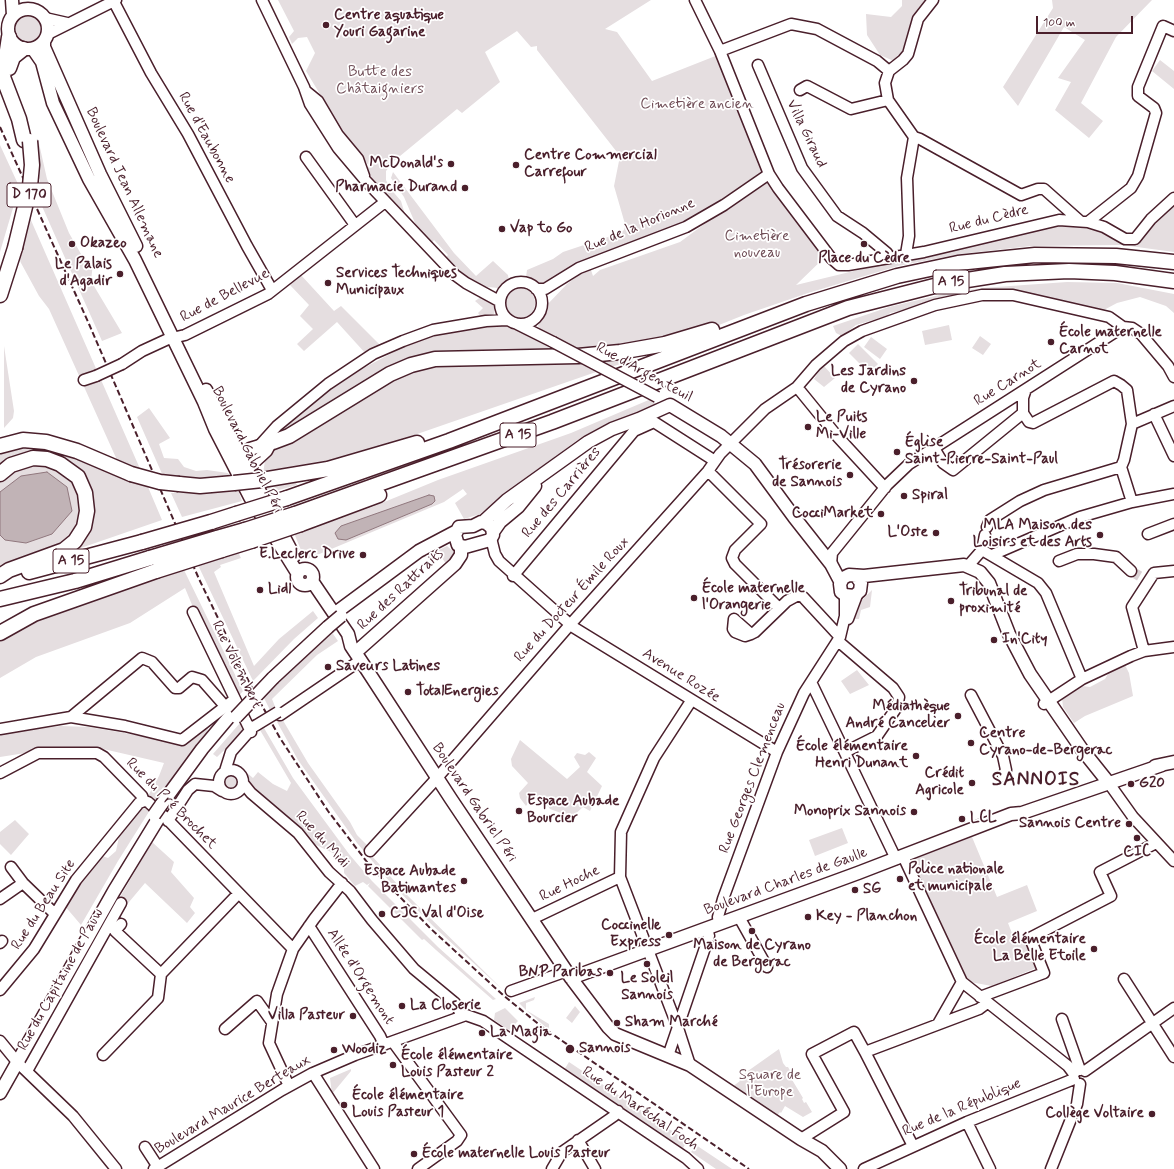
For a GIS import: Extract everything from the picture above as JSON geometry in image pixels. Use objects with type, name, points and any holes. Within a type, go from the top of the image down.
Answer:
[{"type":"highway","name":"D 170","points":[[0,295],[30,186],[32,165],[27,141],[3,77],[9,37]]},
{"type":"highway","name":"D 170","points":[[27,141],[27,125],[8,75],[11,61],[28,49]]},
{"type":"highway","name":"D 170","points":[[0,276],[12,247]]},
{"type":"highway","name":"A 15","points":[[0,579],[142,542],[287,498],[429,448],[843,291],[897,276],[958,263],[1010,256],[1070,254],[1116,256],[1174,262]]},
{"type":"highway","name":"A 15","points":[[0,599],[81,579],[150,558],[220,544],[298,519],[848,308],[942,284],[1005,274],[1069,271],[1114,273],[1174,281]]},
{"type":"highway","points":[[266,444],[289,436],[390,374],[412,365],[435,359],[578,356],[620,352],[665,344],[734,322],[745,327]]},
{"type":"highway","points":[[0,446],[23,440],[46,442],[78,451],[131,474],[160,482],[200,486],[240,466],[257,478],[328,469],[526,410]]},
{"type":"highway","points":[[0,474],[11,465],[33,458],[47,459],[60,464],[78,477],[85,493],[87,511],[84,527],[75,541],[64,550],[9,570],[0,576]]},
{"type":"highway","points":[[0,633],[34,614],[156,571],[220,544]]},
{"type":"main road","points":[[12,0],[13,15]]},
{"type":"main road","points":[[27,4],[45,18],[48,24],[46,38],[28,49],[13,44],[9,37],[8,24],[13,15],[23,9],[27,4]]},
{"type":"main road","name":"Boulevard Jean Allemane","points":[[46,38],[44,47],[100,174],[150,275],[176,338]]},
{"type":"main road","name":"Boulevard Jean Allemane","points":[[28,49],[42,62],[54,104],[89,179],[135,260],[176,338]]},
{"type":"main road","name":"Boulevard Gabriel Péri","points":[[176,338],[207,400],[215,429],[240,466],[250,497],[300,572]]},
{"type":"main road","points":[[0,1093],[19,1063],[134,845],[161,814],[231,711],[326,624],[419,551],[456,532],[461,526],[473,526],[483,522],[507,500],[562,460],[607,431],[670,405]]},
{"type":"main road","name":"Rue d'Argenteuil","points":[[670,405],[731,443],[757,466],[796,520],[831,558]]},
{"type":"main road","points":[[240,466],[266,444]]},
{"type":"main road","points":[[339,614],[430,550],[445,544],[459,546],[486,542],[500,522],[513,512],[537,484],[562,460]]},
{"type":"main road","name":"Boulevard Gabriel Péri","points":[[240,466],[257,478],[300,572],[298,582],[308,583],[343,639],[356,653],[437,778],[569,975],[615,1034],[668,1056]]},
{"type":"main road","points":[[483,522],[490,525],[492,535]]},
{"type":"main road","points":[[456,532],[455,538],[459,546]]},
{"type":"main road","name":"Rue des Rattraits","points":[[356,653],[455,564],[461,554],[459,546]]},
{"type":"main road","points":[[831,558],[848,577],[861,581],[854,592]]},
{"type":"main road","points":[[848,577],[968,566],[980,572],[989,583],[1017,650],[1046,703]]},
{"type":"main road","points":[[848,577],[840,589],[854,592],[868,582],[878,580],[963,573],[974,576],[983,585],[1017,659],[1046,703],[1101,780]]},
{"type":"main road","name":"Boulevard Charles de Gaulle","points":[[1011,814],[1020,807],[1101,780],[1174,762]]},
{"type":"main road","name":"Boulevard Charles de Gaulle","points":[[569,975],[648,950],[739,917],[1011,814],[1022,813],[1071,796],[1101,780]]},
{"type":"main road","points":[[668,1056],[690,1066],[801,1139],[822,1151],[840,1169]]},
{"type":"main road","points":[[0,1079],[19,1063]]},
{"type":"main road","points":[[801,1139],[833,1169]]},
{"type":"street","points":[[262,0],[306,92],[318,101],[338,135],[358,159],[365,180],[455,275],[466,284],[478,289],[500,306],[507,320]]},
{"type":"street","points":[[695,0],[720,51],[769,174],[778,188],[836,263],[843,266],[906,254],[909,236],[907,178],[914,137]]},
{"type":"street","points":[[933,0],[918,19],[908,54],[889,72],[885,83],[888,100],[914,137],[1021,196],[1038,189],[1044,189],[1084,221],[1104,227],[1126,239],[1135,239],[1151,219],[1174,198]]},
{"type":"street","points":[[46,38],[67,24],[114,1]]},
{"type":"street","name":"Rue d'Eaubonne","points":[[114,1],[151,73],[188,134],[272,290]]},
{"type":"street","points":[[45,18],[67,24]]},
{"type":"street","points":[[720,51],[791,24],[817,29],[877,60],[889,72]]},
{"type":"street","points":[[1084,221],[1131,188],[1138,176],[1156,113],[1154,108],[1138,96],[1138,87],[1163,26],[1174,31]]},
{"type":"street","name":"Villa Giraud","points":[[758,65],[802,168],[837,216],[863,233],[887,253],[889,258]]},
{"type":"street","points":[[800,90],[807,86],[851,109],[888,100]]},
{"type":"street","points":[[306,157],[354,225]]},
{"type":"street","name":"Rue de la Horionne","points":[[536,289],[545,289],[562,280],[579,268],[686,227],[724,205],[769,174]]},
{"type":"street","name":"Rue de Bellevue","points":[[84,380],[122,364],[142,351],[176,338],[272,290],[385,202]]},
{"type":"street","name":"Rue du Cèdre","points":[[906,254],[1059,220],[1084,221]]},
{"type":"street","name":"Rue de la Horionne","points":[[542,302],[562,280]]},
{"type":"street","points":[[266,444],[294,412],[344,372],[373,354],[402,340],[433,330],[486,320],[507,320],[517,324],[526,323],[534,319],[541,309],[542,302],[536,289],[530,284],[523,282],[510,284],[504,289],[500,306],[486,320]]},
{"type":"street","points":[[478,289],[504,289]]},
{"type":"street","name":"Rue du Docteur Émile Roux","points":[[370,851],[437,778],[570,624],[731,443],[765,409],[797,387],[833,349],[844,341],[862,331],[935,305],[982,295],[997,294],[1013,296],[1109,317],[1123,327],[1128,327],[1140,334],[1168,366],[1174,377]]},
{"type":"street","points":[[534,319],[535,328],[539,336]]},
{"type":"street","name":"Rue d'Argenteuil","points":[[517,324],[670,405]]},
{"type":"street","name":"Rue Carnot","points":[[831,558],[884,488],[909,464],[1123,327]]},
{"type":"street","points":[[1026,389],[1023,398],[1023,413],[1029,422],[1033,423],[1114,381],[1121,384],[1127,390],[1132,424],[1121,467],[1132,502]]},
{"type":"street","points":[[797,387],[884,488]]},
{"type":"street","points":[[1132,424],[1174,406]]},
{"type":"street","points":[[934,448],[943,463],[953,470],[1023,413]]},
{"type":"street","points":[[1154,414],[1174,456]]},
{"type":"street","name":"Rue des Carrières","points":[[513,576],[634,430],[654,422],[715,461]]},
{"type":"street","points":[[968,566],[982,550],[990,520],[1020,501],[1044,490],[1121,467]]},
{"type":"street","points":[[708,470],[761,524],[735,550],[732,558],[735,564],[779,608]]},
{"type":"street","points":[[992,555],[1080,517],[1132,502],[1174,494]]},
{"type":"street","points":[[1148,534],[1174,524]]},
{"type":"street","name":"Avenue Rozée","points":[[492,535],[497,558],[513,576],[570,624],[691,701],[777,752]]},
{"type":"street","points":[[982,550],[1028,576],[1046,593],[1082,679]]},
{"type":"street","points":[[1059,561],[1077,554],[1109,556],[1116,558],[1131,572]]},
{"type":"street","points":[[1144,651],[1132,607],[1144,580],[1154,574],[1174,571]]},
{"type":"street","name":"Rue Georges Clemenceau","points":[[719,924],[718,917],[722,899],[777,752],[799,702],[840,635],[846,603],[854,592]]},
{"type":"street","points":[[751,634],[793,597],[803,597],[893,688],[898,702],[877,736],[845,752]]},
{"type":"street","name":"Rue Volembert","points":[[193,612],[252,731]]},
{"type":"street","points":[[1046,703],[1082,679],[1144,651],[1174,647]]},
{"type":"street","points":[[222,791],[218,778],[224,771],[234,748],[252,731],[312,692],[356,653]]},
{"type":"street","points":[[71,718],[142,658],[152,662],[175,688],[180,688],[192,678],[202,680],[231,711]]},
{"type":"street","points":[[811,682],[962,982],[1068,1066],[1078,1076]]},
{"type":"street","points":[[971,695],[1003,756],[1006,770],[1003,776]]},
{"type":"street","points":[[0,729],[71,718],[125,726],[182,740],[231,711],[235,699]]},
{"type":"street","points":[[690,1066],[678,1028],[620,877],[621,832],[654,758],[691,701]]},
{"type":"street","points":[[161,814],[195,784],[214,786],[229,794],[236,793],[241,789],[243,783],[242,775],[236,770],[233,762],[234,748]]},
{"type":"street","name":"Rue du Pré Brochet","points":[[0,773],[38,753],[97,753],[142,796],[144,801],[148,802],[161,814],[293,949]]},
{"type":"street","points":[[224,771],[236,770]]},
{"type":"street","points":[[1101,780],[1132,817],[1174,861]]},
{"type":"street","name":"Rue du Midi","points":[[243,783],[248,790],[298,833],[325,867],[342,883],[414,969],[455,1003],[462,1016]]},
{"type":"street","name":"Rue du Midi","points":[[236,793],[248,798],[280,818]]},
{"type":"street","name":"Rue du Beau Site","points":[[0,990],[34,949],[76,880],[139,803],[144,801]]},
{"type":"street","points":[[865,1052],[979,1009],[984,1000],[1044,972],[1030,938],[1111,896],[1100,872],[1156,843]]},
{"type":"street","points":[[11,867],[23,883],[55,914]]},
{"type":"street","name":"Rue Hoche","points":[[532,919],[620,877]]},
{"type":"street","points":[[0,899],[23,883]]},
{"type":"street","points":[[289,1086],[268,1043],[277,994],[293,949],[342,883]]},
{"type":"street","points":[[103,1055],[158,998],[161,974],[238,894]]},
{"type":"street","name":"Rue du Capitaine de Pauw","points":[[19,1063],[121,903]]},
{"type":"street","points":[[739,917],[767,968]]},
{"type":"street","points":[[121,924],[116,930],[161,974]]},
{"type":"street","name":"Allée d'Orgemont","points":[[309,926],[380,1036],[389,1043],[461,1135],[457,1141],[423,1168]]},
{"type":"street","points":[[668,1056],[709,936],[707,928]]},
{"type":"street","name":"Boulevard Charles de Gaulle","points":[[511,991],[569,975]]},
{"type":"street","points":[[1124,979],[1174,1057]]},
{"type":"street","points":[[938,1024],[962,982]]},
{"type":"street","points":[[225,1029],[257,1001],[272,1022]]},
{"type":"street","name":"Rue de la République","points":[[864,1169],[967,1122],[1078,1076],[1174,1008]]},
{"type":"street","name":"Rue du Maréchal Foch","points":[[462,1016],[469,1015],[483,1021],[618,1111],[690,1161],[698,1169]]},
{"type":"street","name":"Boulevard Maurice Berteaux","points":[[156,1168],[289,1086],[313,1073],[462,1016]]},
{"type":"street","points":[[1055,1166],[1077,1104],[1078,1076],[1062,1019]]},
{"type":"street","points":[[801,1139],[844,1112],[812,1054],[854,1032],[913,1146]]},
{"type":"street","points":[[0,1041],[19,1063],[73,1116],[116,1169]]},
{"type":"street","points":[[313,1073],[374,1169]]},
{"type":"street","points":[[552,1169],[562,1152],[614,1116],[618,1111]]},
{"type":"street","points":[[967,1122],[990,1169]]},
{"type":"street","points":[[578,1140],[595,1169]]},
{"type":"street","points":[[144,1147],[156,1168]]},
{"type":"green space","points":[[278,0],[651,0],[605,29],[617,32],[652,81],[718,55],[764,172],[743,189],[686,222],[540,287],[528,281],[526,277],[527,270],[553,259],[563,252],[620,233],[624,230],[625,224],[614,186],[620,156],[537,50],[537,46],[531,47],[517,31],[485,52],[500,82],[462,113],[457,109],[394,161],[386,171],[386,180],[389,187],[401,201],[406,218],[390,201],[378,185],[375,184],[367,169],[369,166],[341,129],[306,71],[315,53],[307,37],[298,38],[292,44],[289,37],[294,31]]},
{"type":"green space","points":[[902,0],[931,0],[896,62],[880,55],[867,35],[866,14],[891,17],[902,6]]},
{"type":"green space","points":[[1052,0],[1152,0],[1116,37],[1081,103],[1103,121],[1089,138],[1055,110],[1071,82],[1058,78],[1085,40],[1064,27],[1018,106],[1003,87],[1053,8]]},
{"type":"green space","points":[[25,13],[31,13],[40,17],[44,29],[40,41],[31,45],[25,45],[16,41],[12,32],[12,26],[16,17]]},
{"type":"green space","points":[[1160,60],[1174,71],[1174,89],[1152,71]]},
{"type":"green space","points":[[38,139],[47,179],[69,233],[85,261],[93,263],[91,281],[122,333],[102,341],[37,195],[40,179],[34,176],[33,140]]},
{"type":"green space","points":[[0,145],[18,184],[13,208],[0,252]]},
{"type":"green space","points":[[393,172],[454,253],[476,276],[493,261],[508,275],[509,281],[498,288],[478,285],[465,278],[445,258],[448,255],[434,240],[431,244],[418,230],[404,197],[391,178]]},
{"type":"green space","name":"Cimetière nouveau","points":[[763,181],[768,182],[826,256],[796,285],[1052,223],[1097,219],[1122,245],[1031,246],[960,254],[898,266],[808,293],[744,315],[689,337],[583,353],[541,330],[538,326],[545,307],[567,284],[579,275],[591,270],[593,276],[600,270],[680,242]]},
{"type":"green space","points":[[1174,204],[1174,252],[1122,245]]},
{"type":"green space","points":[[30,218],[141,471],[117,460],[49,309],[39,296],[21,263],[18,255]]},
{"type":"green space","points":[[300,274],[334,311],[341,306],[381,346],[366,354],[337,322],[304,351],[297,344],[313,329],[300,316],[309,305],[290,285]]},
{"type":"green space","points":[[1067,282],[1117,283],[1174,294],[1174,313],[1166,306],[1140,297],[1117,303],[1102,311],[1005,291],[903,312],[903,310],[890,313],[887,316],[856,325],[842,336],[836,333],[833,326],[889,307],[948,293],[982,288]]},
{"type":"green space","points":[[520,288],[531,292],[535,303],[531,314],[520,318],[509,314],[505,303],[509,292]]},
{"type":"green space","points":[[487,296],[494,301],[496,306],[494,314],[489,317],[482,318],[478,313],[483,308],[475,301],[481,297]]},
{"type":"green space","points":[[486,325],[506,325],[596,372],[348,458],[315,466],[263,474],[265,460],[283,426],[347,377],[405,346],[435,336]]},
{"type":"green space","points":[[949,325],[952,340],[925,345],[922,331]]},
{"type":"green space","points":[[980,336],[991,344],[983,355],[972,348]]},
{"type":"green space","points":[[871,337],[887,349],[880,359],[864,347]]},
{"type":"green space","points":[[858,344],[878,364],[869,373],[849,353]]},
{"type":"green space","points":[[4,346],[14,411],[13,418],[4,428]]},
{"type":"green space","points":[[629,355],[633,360],[611,367],[594,359]]},
{"type":"green space","points":[[823,365],[835,378],[824,387],[814,379]]},
{"type":"green space","points":[[651,399],[656,404],[628,417],[608,424],[576,441],[480,514],[464,519],[455,503],[467,494],[463,489],[444,502],[305,560],[294,533],[372,507],[438,480],[571,433]]},
{"type":"green space","points":[[149,408],[170,438],[159,444],[164,458],[178,459],[184,467],[196,471],[207,470],[228,473],[231,478],[199,480],[163,476],[137,417]]},
{"type":"green space","points":[[31,445],[76,455],[148,487],[162,520],[72,551],[90,529],[94,512],[91,492],[61,459],[0,468],[0,454],[16,447]]},
{"type":"green space","points":[[42,463],[71,477],[84,507],[76,534],[54,551],[0,565],[0,482],[12,470]]},
{"type":"green space","points":[[295,481],[297,485],[268,493],[265,486]]},
{"type":"green space","points":[[238,490],[242,501],[182,517],[171,493]]},
{"type":"green space","points":[[447,546],[455,553],[453,559],[447,565],[437,551]]},
{"type":"green space","points":[[238,552],[241,558],[220,565],[221,567],[214,572],[254,666],[279,639],[313,611],[318,618],[294,639],[253,681],[198,565]]},
{"type":"green space","points":[[184,570],[243,691],[237,698],[205,636],[185,588],[130,623],[36,657],[0,678],[0,639],[44,613]]},
{"type":"green space","points":[[872,590],[870,607],[861,610],[859,619],[855,619],[862,600]]},
{"type":"green space","points":[[331,631],[338,641],[317,655],[272,699],[276,709],[271,712],[263,696]]},
{"type":"green space","points":[[1124,663],[1129,673],[1133,696],[1085,716],[1074,723],[1063,707],[1062,698],[1082,686],[1090,687],[1105,679],[1108,674],[1105,673]]},
{"type":"green space","points":[[857,670],[869,685],[850,694],[841,681]]},
{"type":"green space","points":[[281,717],[308,763],[350,822],[357,835],[370,848],[371,855],[408,896],[503,990],[433,926],[389,881],[357,843],[298,760],[276,720]]},
{"type":"green space","points":[[209,722],[207,733],[155,802],[148,796],[164,763],[99,748],[38,751],[0,757],[0,733],[61,726],[89,727],[183,743]]},
{"type":"green space","points":[[240,723],[243,732],[217,757],[213,754]]},
{"type":"green space","points":[[264,728],[293,778],[349,854],[372,881],[438,947],[496,999],[493,1000],[424,939],[422,940],[368,886],[370,883],[367,885],[363,882],[355,886],[344,873],[344,866],[335,854],[312,843],[249,789],[246,772],[253,778],[258,772],[273,784],[287,791],[291,783],[260,730]]},
{"type":"green space","points":[[520,740],[567,779],[580,767],[574,757],[577,753],[585,755],[589,752],[596,758],[587,772],[602,786],[590,811],[583,807],[572,817],[550,809],[542,798],[534,795],[526,806],[520,798],[519,793],[528,783],[512,766],[511,759]]},
{"type":"green space","points":[[231,774],[237,776],[239,782],[237,788],[231,790],[225,788],[223,782],[225,776]]},
{"type":"green space","points":[[146,808],[150,810],[118,861],[81,925],[64,905],[83,878],[102,856],[108,858],[116,851],[119,837],[141,809]]},
{"type":"green space","points":[[15,820],[29,834],[11,855],[0,844],[0,832]]},
{"type":"green space","points":[[842,828],[848,843],[815,856],[809,840]]},
{"type":"green space","points":[[972,837],[997,897],[1027,885],[1037,911],[1008,923],[1015,941],[1024,937],[1036,968],[992,986],[970,982],[960,969],[912,860]]},
{"type":"green space","points":[[152,842],[174,862],[171,872],[194,898],[190,907],[195,913],[187,923],[145,883],[119,914],[85,970],[79,968]]},
{"type":"green space","points":[[535,997],[534,1000],[526,1003],[526,1010],[519,1003]]},
{"type":"green space","points":[[575,1006],[580,1012],[572,1023],[566,1018]]},
{"type":"green space","points":[[505,1008],[518,1021],[509,1030],[494,1020],[495,1013]]},
{"type":"green space","points":[[526,1010],[549,1024],[549,1030]]},
{"type":"green space","name":"Square de l'Europe","points":[[779,1049],[783,1063],[786,1067],[788,1067],[793,1076],[791,1078],[803,1098],[804,1103],[806,1102],[812,1112],[803,1117],[785,1106],[781,1113],[780,1112],[776,1117],[732,1087],[740,1081],[738,1078]]},
{"type":"green space","points":[[569,1062],[687,1141],[682,1150],[564,1070]]},
{"type":"green space","points":[[351,1069],[351,1071],[332,1094],[330,1078]]},
{"type":"green space","points":[[696,1145],[732,1169],[716,1169],[691,1152]]},
{"type":"shaded area","points":[[47,472],[67,487],[72,511],[52,534],[26,543],[5,540],[0,535],[0,492],[21,476]]},
{"type":"shaded area","points":[[429,495],[434,496],[435,501],[432,504],[346,540],[338,539],[335,533],[341,526]]},
{"type":"tunnel","points":[[1131,571],[1141,577]]},
{"type":"railway","points":[[0,127],[89,324],[199,579],[250,684],[280,738],[328,811],[370,866],[430,928],[503,995],[542,1027],[749,1169]]},
{"type":"place","name":"Centre aquatique Youri Gagarine","points":[[326,25]]},
{"type":"place","name":"McDonald's","points":[[451,164]]},
{"type":"place","name":"Centre Commercial Carrefour","points":[[516,165]]},
{"type":"place","name":"Pharmacie Durand","points":[[465,188]]},
{"type":"place","name":"Vap to Go","points":[[502,229]]},
{"type":"place","name":"Okazeo","points":[[72,244]]},
{"type":"place","name":"Place du Cèdre","points":[[864,244]]},
{"type":"place","name":"Le Palais d'Agadir","points":[[120,274]]},
{"type":"place","name":"Services Techniques Municipaux","points":[[328,283]]},
{"type":"place","name":"École maternelle Carnot","points":[[1051,342]]},
{"type":"place","name":"Les Jardins de Cyrano","points":[[914,381]]},
{"type":"place","name":"Le Puits Mi-Ville","points":[[808,427]]},
{"type":"place","name":"Église Saint-Pierre-Saint-Paul","points":[[897,452]]},
{"type":"place","name":"Trésorerie de Sannois","points":[[850,475]]},
{"type":"place","name":"Spiral","points":[[904,496]]},
{"type":"place","name":"CocciMarket","points":[[881,514]]},
{"type":"place","name":"L'Oste","points":[[936,533]]},
{"type":"place","name":"MLA Maison des Loisirs et des Arts","points":[[1100,535]]},
{"type":"place","name":"E.Leclerc Drive","points":[[363,555]]},
{"type":"place","name":"Lidl","points":[[260,590]]},
{"type":"place","name":"École maternelle l'Orangerie","points":[[694,598]]},
{"type":"place","name":"Tribunal de proximité","points":[[951,601]]},
{"type":"place","name":"In'City","points":[[994,640]]},
{"type":"place","name":"Saveurs Latines","points":[[328,667]]},
{"type":"place","name":"TotalEnergies","points":[[408,692]]},
{"type":"place","name":"Médiathèque André Cancelier","points":[[958,716]]},
{"type":"place","name":"Centre Cyrano-de-Bergerac","points":[[971,743]]},
{"type":"place","name":"École élémentaire Henri Dunant","points":[[916,756]]},
{"type":"place","name":"Crédit Agricole","points":[[972,783]]},
{"type":"place","name":"G20","points":[[1131,784]]},
{"type":"place","name":"Espace Aubade Bourcier","points":[[519,811]]},
{"type":"place","name":"Monoprix Sannois","points":[[914,812]]},
{"type":"place","name":"LCL","points":[[962,819]]},
{"type":"place","name":"Sannois Centre","points":[[1129,824]]},
{"type":"place","name":"CIC","points":[[1137,838]]},
{"type":"place","name":"Police nationale et municipale","points":[[900,879]]},
{"type":"place","name":"Espace Aubade Batimantes","points":[[464,881]]},
{"type":"place","name":"SG","points":[[855,890]]},
{"type":"place","name":"CJC Val d'Oise","points":[[382,914]]},
{"type":"place","name":"Key - Planchon","points":[[808,917]]},
{"type":"place","name":"Maison de Cyrano de Bergerac","points":[[752,931]]},
{"type":"place","name":"Coccinelle Express","points":[[669,935]]},
{"type":"place","name":"École élémentaire La Belle Etoile","points":[[1094,949]]},
{"type":"place","name":"Le Soleil Sannois","points":[[647,964]]},
{"type":"place","name":"BNP Paribas","points":[[610,973]]},
{"type":"place","name":"La Closerie","points":[[402,1006]]},
{"type":"place","name":"Villa Pasteur","points":[[353,1016]]},
{"type":"place","name":"Sham Marché","points":[[617,1023]]},
{"type":"place","name":"La Magia","points":[[482,1033]]},
{"type":"place","name":"Sannois","points":[[570,1049]]},
{"type":"place","name":"Woodiz","points":[[334,1050]]},
{"type":"place","name":"École élémentaire Louis Pasteur 2","points":[[393,1065]]},
{"type":"place","name":"École élémentaire Louis Pasteur 1","points":[[344,1105]]},
{"type":"place","name":"Collège Voltaire","points":[[1152,1114]]},
{"type":"place","name":"École maternelle Louis Pasteur","points":[[414,1154]]},
{"type":"district","name":"SANNOIS","points":[[1036,781]]},
{"type":"park label","name":"Butte des Châtaigniers","points":[[380,82]]},
{"type":"park label","name":"Cimetière ancien","points":[[697,105]]}]
